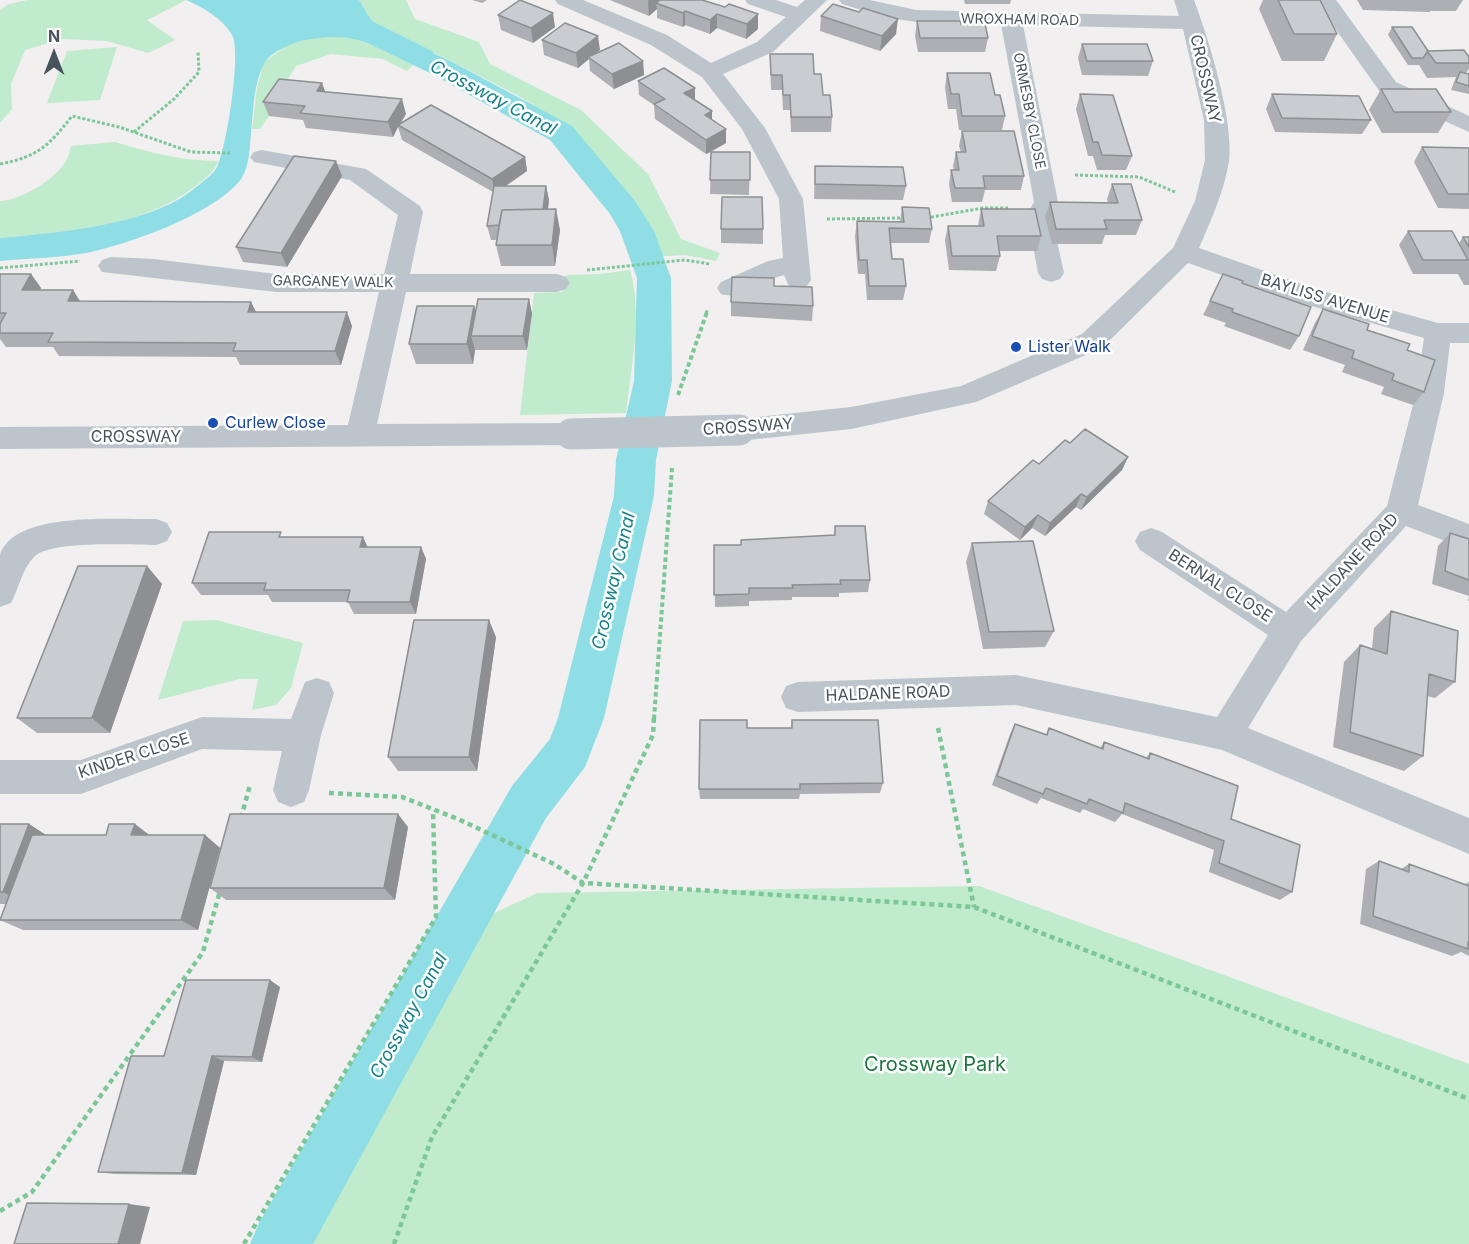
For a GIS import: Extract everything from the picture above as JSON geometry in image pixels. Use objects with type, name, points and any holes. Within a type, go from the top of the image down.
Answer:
[{"type":"street","points":[[755,0],[800,15]]},
{"type":"street","points":[[710,72],[765,47],[817,0]]},
{"type":"street","name":"WROXHAM ROAD","points":[[849,0],[883,11],[916,16],[1011,20],[1188,12]]},
{"type":"street","points":[[1325,0],[1388,87],[1469,125]]},
{"type":"street","points":[[572,1],[659,40],[710,72],[753,128],[791,199],[798,273],[777,267],[730,288]]},
{"type":"street","name":"CROSSWAY","points":[[0,438],[571,434],[739,430],[850,418],[966,395],[1092,341],[1184,252],[1207,201],[1217,160],[1216,120],[1188,12]]},
{"type":"street","name":"ORMESBY CLOSE","points":[[1011,20],[1046,202],[1039,214],[1051,273]]},
{"type":"street","points":[[262,157],[357,174],[411,212],[360,435]]},
{"type":"street","points":[[793,217],[819,219]]},
{"type":"street","name":"BAYLISS AVENUE","points":[[1184,252],[1310,297],[1453,333]]},
{"type":"street","name":"GARGANEY WALK","points":[[98,263],[276,283],[557,283]]},
{"type":"street","name":"HALDANE ROAD","points":[[1225,735],[1289,631],[1401,511],[1430,393],[1453,333]]},
{"type":"street","points":[[1401,511],[1469,537]]},
{"type":"street","points":[[0,593],[15,558],[26,544],[45,536],[156,532]]},
{"type":"street","name":"BERNAL CLOSE","points":[[1151,541],[1289,631]]},
{"type":"street","name":"HALDANE ROAD","points":[[798,697],[1017,690],[1225,735],[1459,832]]},
{"type":"street","points":[[291,790],[303,735],[317,693]]},
{"type":"street","name":"KINDER CLOSE","points":[[0,777],[81,777],[202,733],[303,735]]},
{"type":"path","points":[[134,132],[174,99],[199,72],[198,51]]},
{"type":"path","points":[[0,164],[26,159],[39,153],[52,143],[72,116],[134,132],[191,152],[232,153]]},
{"type":"path","points":[[1041,175],[1139,177],[1150,180],[1166,190],[1207,201]]},
{"type":"path","points":[[925,218],[983,208],[1032,209],[1046,202]]},
{"type":"path","points":[[819,219],[914,218]]},
{"type":"path","points":[[600,270],[686,260]]},
{"type":"path","points":[[0,268],[98,263]]},
{"type":"path","points":[[677,397],[710,306]]},
{"type":"path","points":[[394,1244],[432,1137],[583,883],[653,735],[671,479]]},
{"type":"path","points":[[931,693],[974,907]]},
{"type":"path","points":[[238,826],[264,735]]},
{"type":"path","points":[[248,792],[291,790],[402,797],[459,819],[554,864],[583,883],[974,907],[1469,1099]]},
{"type":"path","points":[[244,1244],[436,917],[433,810]]},
{"type":"path","points":[[28,1202],[32,1192],[203,952],[222,883]]},
{"type":"path","points":[[0,1211],[32,1192]]},
{"type":"green space","points":[[28,0],[186,0],[147,20],[175,40],[148,53],[107,41],[63,39],[25,50],[11,84],[12,109],[0,123],[0,10],[9,4]]},
{"type":"green space","points":[[359,0],[406,0],[415,19],[479,42],[490,64],[581,110],[648,174],[681,239],[720,253],[716,261],[685,255],[651,257],[637,211],[575,131],[517,95],[372,21]]},
{"type":"green space","points":[[323,36],[360,41],[380,48],[413,65],[407,71],[383,59],[331,54],[296,66],[280,92],[285,93],[260,129],[252,129],[257,88],[264,62],[289,44]]},
{"type":"green space","points":[[117,47],[100,100],[47,103],[67,51]]},
{"type":"green space","points":[[115,142],[178,158],[218,161],[209,175],[180,197],[132,218],[80,229],[0,238],[0,201],[28,193],[47,181],[62,166],[71,146]]},
{"type":"green space","points":[[630,270],[634,287],[636,323],[626,413],[520,415],[534,293],[562,292],[566,275]]},
{"type":"green space","points":[[216,620],[303,643],[291,688],[276,705],[252,710],[258,679],[239,679],[158,700],[183,621]]},
{"type":"green space","name":"Crossway Park","points":[[979,886],[1469,1064],[1469,1244],[258,1244],[437,940],[537,893]]},
{"type":"water","points":[[186,0],[359,0],[372,21],[434,52],[413,65],[385,50],[347,38],[318,38],[286,47],[267,60],[260,73],[255,93],[247,165],[244,175],[225,195],[189,217],[108,248],[69,256],[0,261],[0,238],[93,227],[162,208],[199,185],[216,169],[224,144],[232,102],[235,45],[232,35],[218,19]]},
{"type":"building","points":[[520,0],[553,13],[531,28],[498,15]]},
{"type":"building","points":[[660,0],[702,0],[725,7],[729,4],[758,14],[747,24],[717,14],[710,20],[656,3]]},
{"type":"building","points":[[1278,0],[1320,0],[1337,34],[1294,34]]},
{"type":"building","points":[[833,4],[859,12],[863,8],[898,19],[882,36],[821,16]]},
{"type":"building","points":[[917,21],[960,21],[961,24],[985,24],[988,38],[920,38]]},
{"type":"building","points":[[565,23],[598,36],[576,53],[542,40]]},
{"type":"building","points":[[1392,27],[1412,27],[1428,51],[1423,58],[1412,58]]},
{"type":"building","points":[[619,43],[643,61],[612,74],[588,57]]},
{"type":"building","points":[[1082,44],[1147,44],[1153,61],[1087,61]]},
{"type":"building","points":[[1464,50],[1469,57],[1469,63],[1436,63],[1427,51]]},
{"type":"building","points":[[770,54],[813,54],[814,74],[821,74],[823,95],[830,95],[832,117],[791,117],[790,95],[783,95],[782,75],[771,75]]},
{"type":"building","points":[[664,68],[695,88],[684,93],[712,111],[705,115],[726,129],[706,140],[654,104],[665,99],[638,81]]},
{"type":"building","points":[[1460,72],[1469,74],[1469,86],[1456,82]]},
{"type":"building","points":[[947,73],[990,73],[995,95],[1000,95],[1005,116],[962,116],[959,94],[951,94]]},
{"type":"building","points":[[279,79],[322,83],[317,91],[402,99],[388,122],[300,113],[305,106],[263,102]]},
{"type":"building","points":[[1381,89],[1436,89],[1451,112],[1394,112]]},
{"type":"building","points":[[1080,94],[1113,95],[1132,156],[1102,155],[1098,142],[1093,142]]},
{"type":"building","points":[[1272,94],[1359,96],[1371,120],[1282,118]]},
{"type":"building","points":[[431,105],[525,157],[492,179],[398,125]]},
{"type":"building","points":[[962,131],[1014,131],[1024,176],[983,176],[985,188],[955,188],[951,170],[959,170],[956,152],[966,152]]},
{"type":"building","points":[[1422,147],[1469,148],[1469,194],[1448,194]]},
{"type":"building","points":[[711,152],[750,152],[750,180],[710,180]]},
{"type":"building","points":[[294,156],[336,161],[281,253],[236,247]]},
{"type":"building","points":[[815,166],[903,167],[906,186],[815,184]]},
{"type":"building","points":[[1112,184],[1131,184],[1142,220],[1104,220],[1107,229],[1056,229],[1050,202],[1118,203]]},
{"type":"building","points":[[494,186],[546,186],[543,209],[502,210],[499,225],[487,226]]},
{"type":"building","points":[[722,197],[762,197],[763,229],[721,229]]},
{"type":"building","points":[[902,207],[929,208],[932,229],[889,228],[892,259],[903,259],[906,286],[869,286],[867,260],[859,260],[857,221],[904,222]]},
{"type":"building","points":[[556,209],[552,245],[496,245],[502,210]]},
{"type":"building","points":[[981,209],[1035,209],[1041,236],[997,236],[1000,256],[952,256],[948,226],[984,226]]},
{"type":"building","points":[[1408,231],[1452,231],[1468,260],[1423,260]]},
{"type":"building","points":[[1463,237],[1469,237],[1469,247]]},
{"type":"building","points":[[0,274],[31,274],[22,290],[73,290],[68,301],[251,302],[248,312],[347,312],[335,351],[233,351],[236,343],[48,342],[53,333],[0,333],[0,324],[6,313],[0,313]]},
{"type":"building","points":[[1223,274],[1311,307],[1299,336],[1232,312],[1233,309],[1210,301]]},
{"type":"building","points":[[732,277],[774,278],[774,286],[812,287],[813,306],[731,302]]},
{"type":"building","points":[[478,299],[529,299],[523,336],[471,336]]},
{"type":"building","points":[[417,306],[474,306],[467,344],[409,344]]},
{"type":"building","points":[[1323,309],[1369,324],[1367,330],[1410,344],[1407,350],[1435,360],[1424,392],[1392,380],[1394,374],[1352,358],[1354,351],[1312,336]]},
{"type":"building","points":[[1085,429],[1128,457],[1087,497],[1081,494],[1050,523],[1038,515],[1025,527],[988,501],[1033,460],[1039,464],[1065,440],[1070,443]]},
{"type":"building","points":[[835,526],[865,526],[870,580],[840,580],[841,584],[792,585],[793,588],[749,588],[749,594],[714,595],[714,545],[741,545],[741,540],[835,535]]},
{"type":"building","points":[[209,532],[281,532],[279,537],[363,537],[360,547],[421,547],[410,602],[347,602],[350,590],[264,590],[266,583],[192,583]]},
{"type":"building","points":[[1450,533],[1469,539],[1469,580],[1445,571]]},
{"type":"building","points":[[1033,541],[1054,631],[989,632],[972,543]]},
{"type":"building","points":[[78,566],[147,566],[92,718],[17,718]]},
{"type":"building","points":[[1391,611],[1458,631],[1455,682],[1429,674],[1423,756],[1350,732],[1360,645],[1387,654]]},
{"type":"building","points":[[414,620],[489,620],[469,757],[388,757]]},
{"type":"building","points":[[700,720],[747,720],[747,728],[792,728],[792,720],[878,720],[883,783],[800,784],[800,789],[699,789]]},
{"type":"building","points":[[1015,724],[1047,735],[1049,728],[1103,749],[1104,742],[1149,759],[1150,753],[1238,786],[1231,819],[1300,845],[1292,892],[1219,863],[1224,841],[1125,803],[1123,813],[1089,799],[1087,804],[1046,788],[1043,794],[997,776]]},
{"type":"building","points":[[230,814],[398,814],[384,888],[210,888]]},
{"type":"building","points":[[0,824],[29,824],[3,892],[0,892]]},
{"type":"building","points":[[109,824],[135,824],[131,835],[205,835],[181,920],[0,920],[32,835],[106,835]]},
{"type":"building","points":[[1379,861],[1409,872],[1409,864],[1469,886],[1468,949],[1373,916]]},
{"type":"building","points":[[186,980],[270,980],[252,1057],[212,1056],[182,1173],[98,1172],[131,1056],[164,1056]]},
{"type":"building","points":[[27,1203],[129,1204],[118,1244],[14,1244]]},
{"type":"waterway","name":"Crossway Canal","points":[[280,1244],[529,802],[568,752],[581,718],[634,496],[636,460],[653,381],[654,278],[637,231],[623,208],[561,133],[444,69],[359,28],[345,19],[337,10],[335,0]]},
{"type":"place","name":"Lister Walk","points":[[1016,347]]},
{"type":"place","name":"Curlew Close","points":[[213,423]]}]
